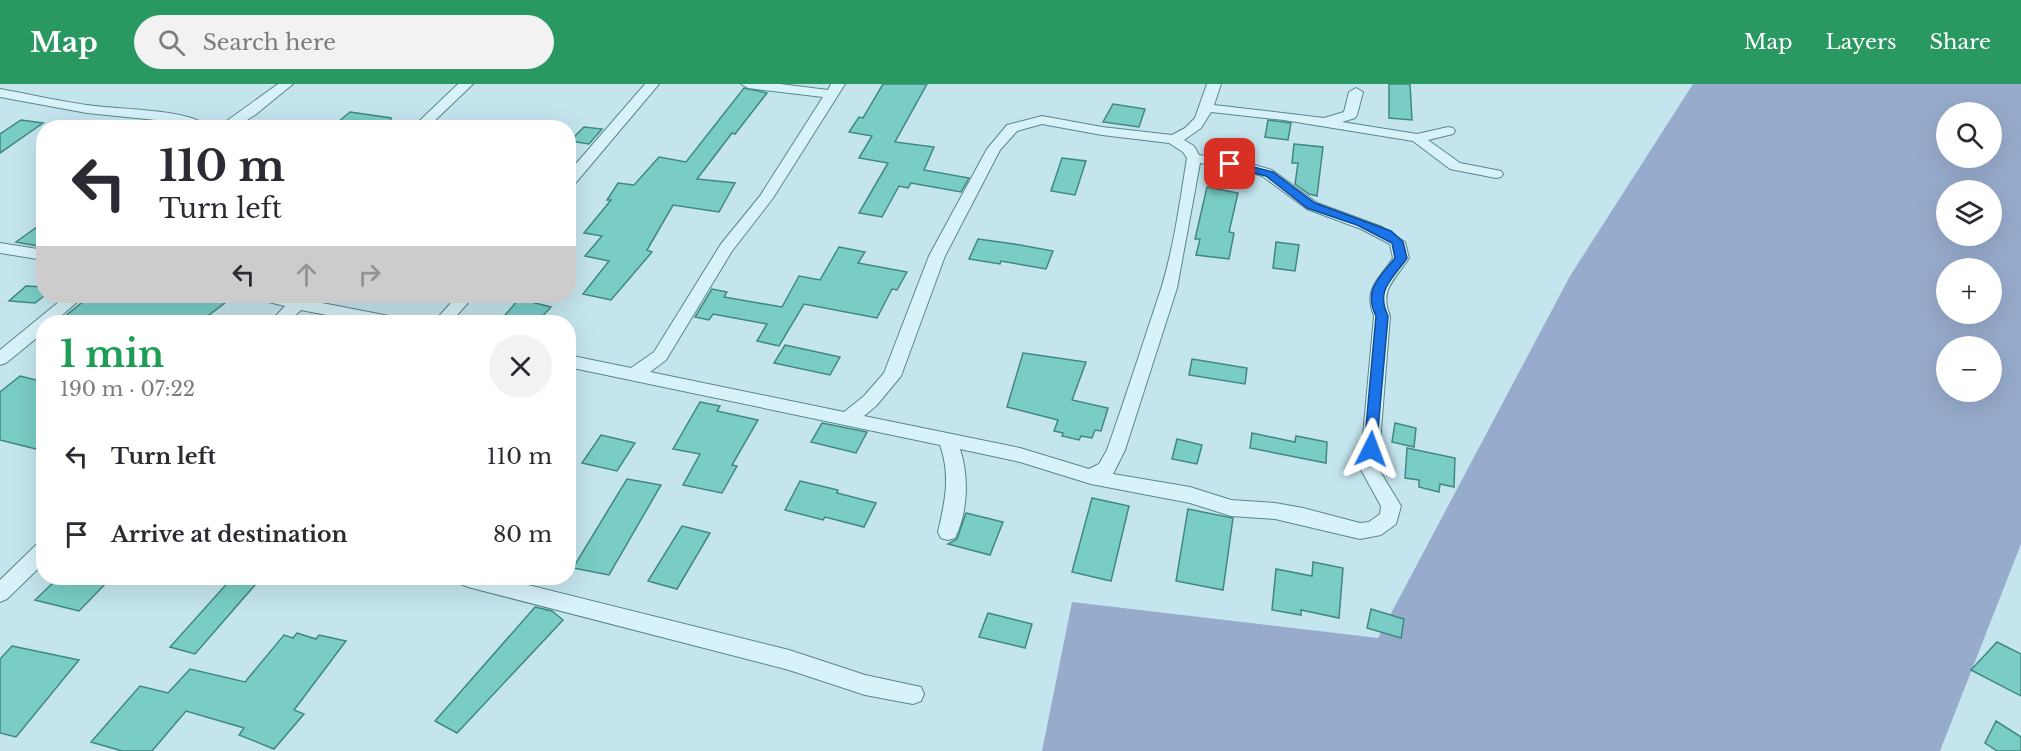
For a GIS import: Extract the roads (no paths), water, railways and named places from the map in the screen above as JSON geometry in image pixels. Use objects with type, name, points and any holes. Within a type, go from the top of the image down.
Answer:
[{"type":"street","points":[[237,120],[286,84]]},
{"type":"street","points":[[428,120],[466,84]]},
{"type":"street","points":[[576,174],[652,84]]},
{"type":"street","points":[[633,375],[660,356],[726,248],[766,198],[834,89],[748,84]]},
{"type":"street","points":[[1173,139],[1190,133],[1208,108],[1214,84]]},
{"type":"street","points":[[1321,122],[1340,120],[1350,116],[1356,92]]},
{"type":"street","points":[[0,93],[99,111],[135,113],[179,120]]},
{"type":"street","points":[[1208,108],[1321,122],[1418,138],[1448,131]]},
{"type":"street","points":[[849,418],[870,401],[892,376],[938,255],[994,149],[1012,128],[1042,120],[1173,139],[1189,149],[1194,158],[1186,209],[1168,288],[1147,362],[1116,450],[1106,469],[1091,477]]},
{"type":"street","points":[[1418,138],[1455,166],[1496,174]]},
{"type":"street","points":[[576,363],[1020,455],[1091,477],[1190,495],[1231,508],[1275,511],[1360,531],[1374,530],[1389,518],[1391,507],[1370,468],[1382,316],[1376,305],[1376,296],[1382,282],[1401,258],[1397,242],[1387,234],[1361,223],[1311,206],[1269,174],[1258,169],[1194,158]]},
{"type":"street","points":[[0,248],[36,254]]},
{"type":"street","points":[[53,315],[68,303]]},
{"type":"street","points":[[294,303],[354,315]]},
{"type":"street","points":[[448,315],[460,303]]},
{"type":"street","points":[[286,315],[298,304]]},
{"type":"street","points":[[0,359],[36,330]]},
{"type":"street","points":[[947,439],[956,462],[958,485],[948,532]]},
{"type":"street","points":[[0,593],[36,558]]},
{"type":"street","points":[[495,585],[778,657],[865,685],[913,694]]}]
